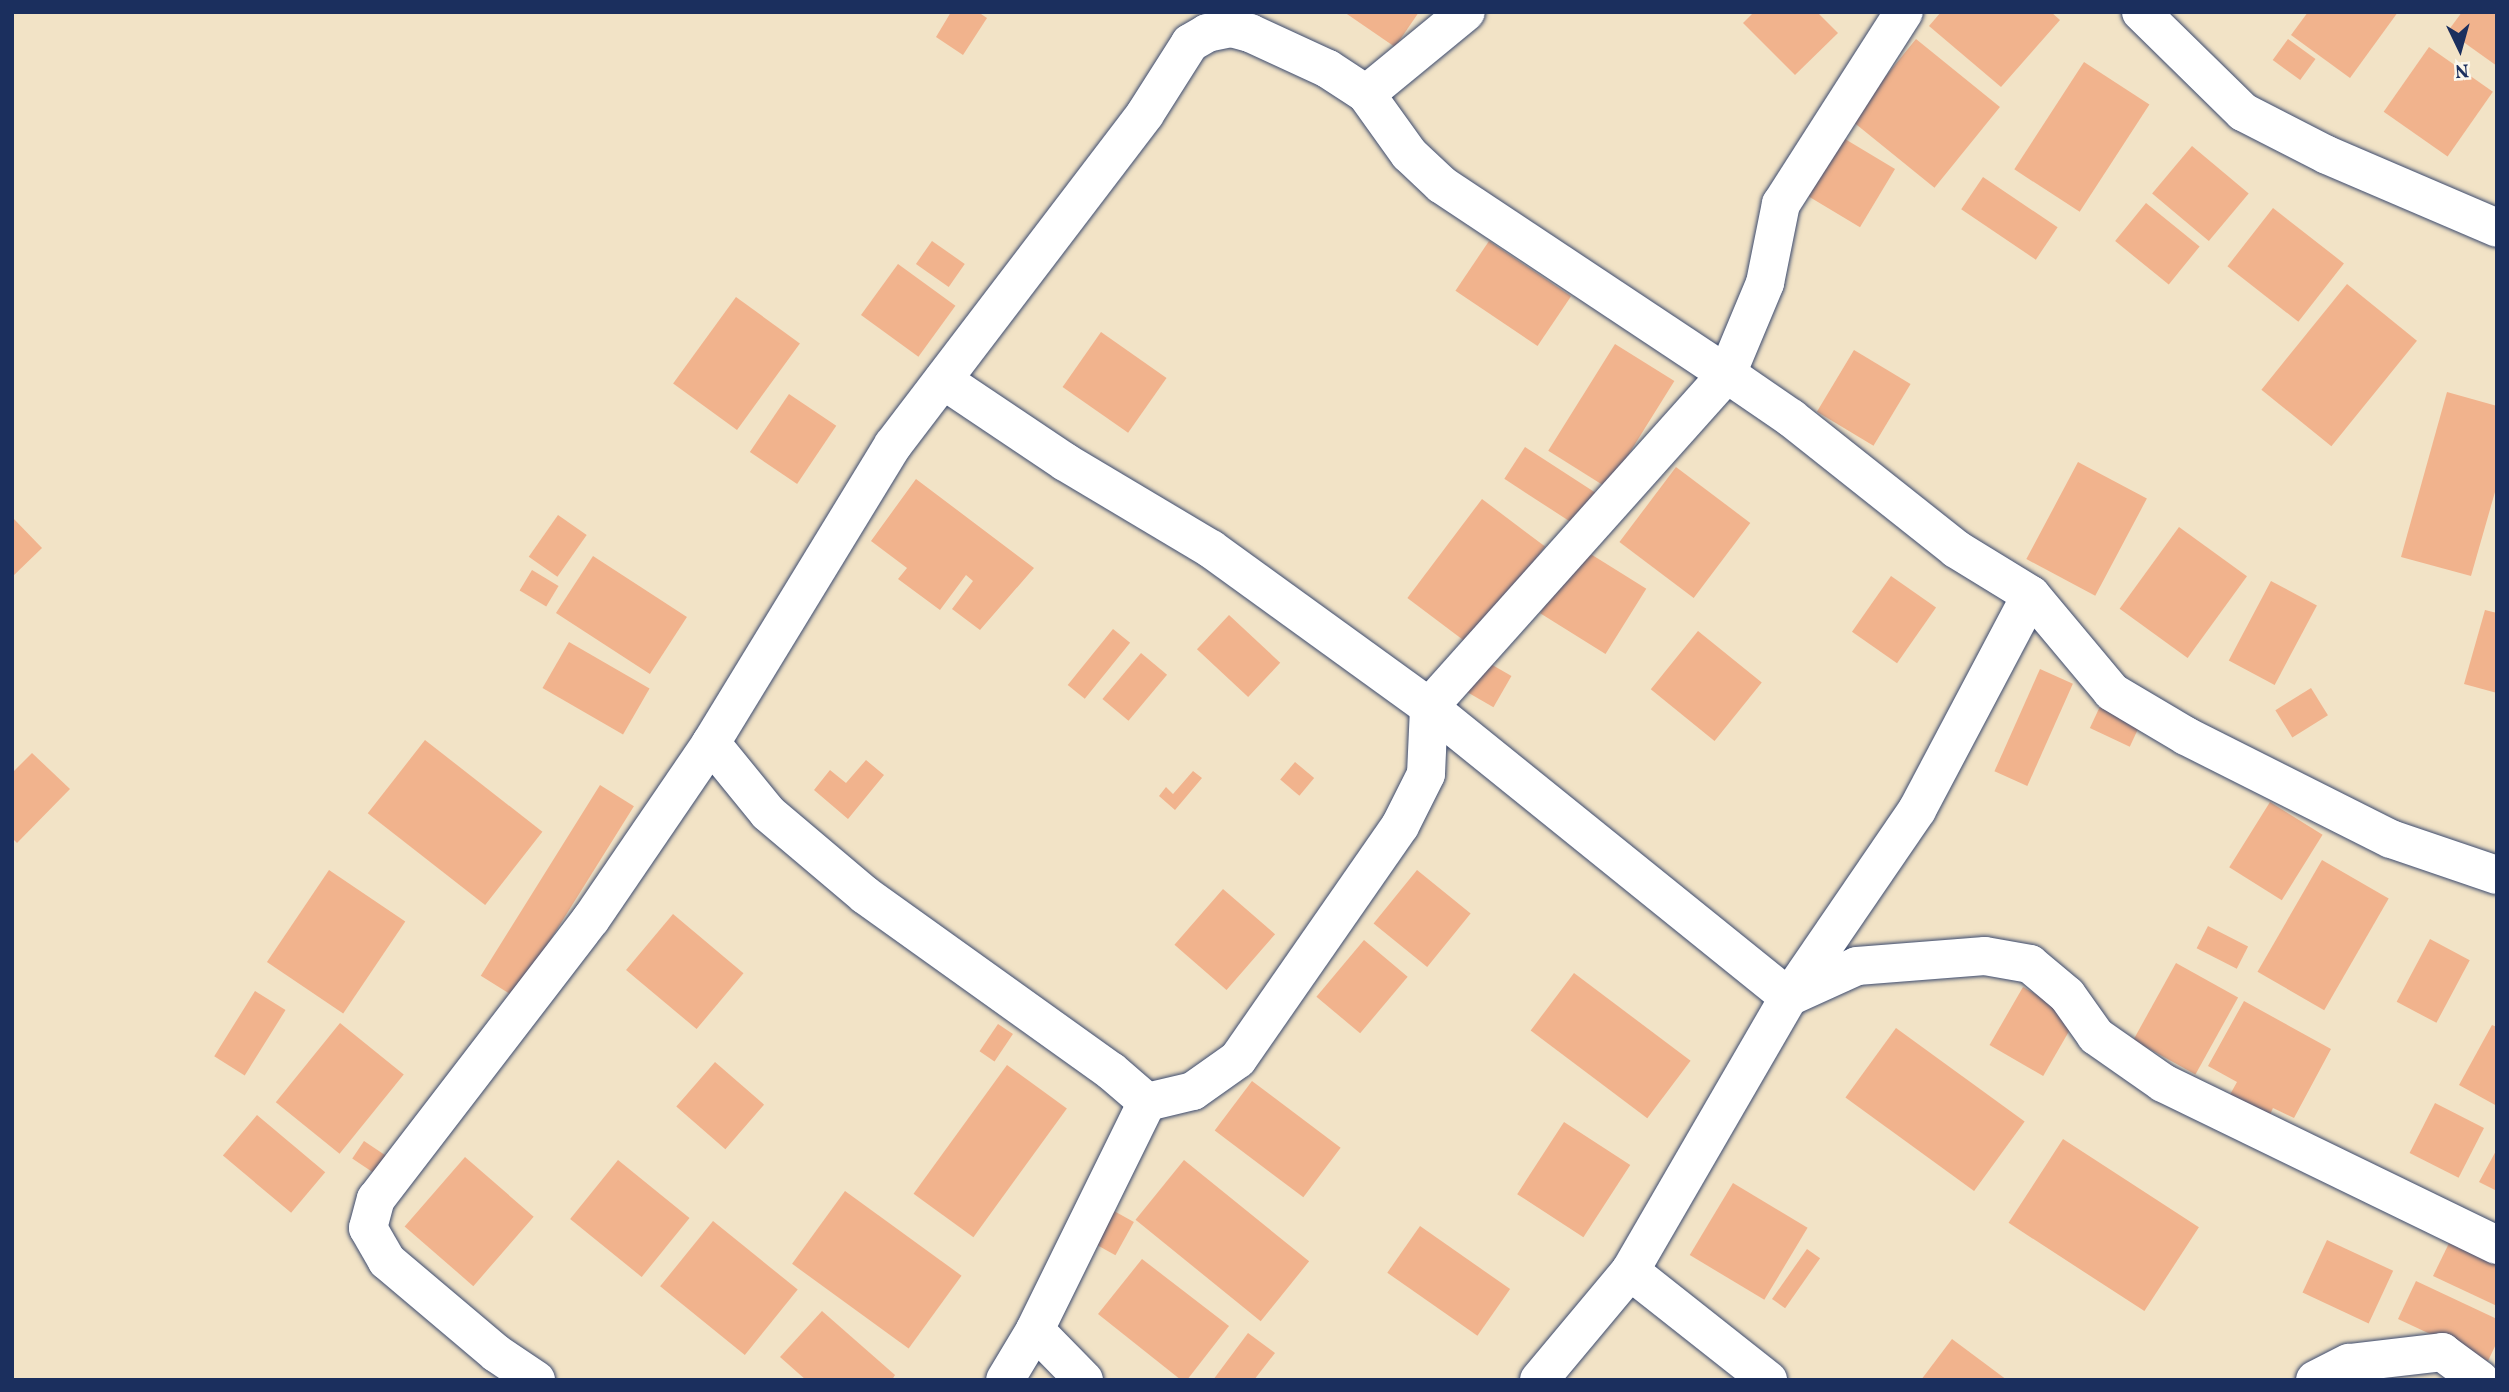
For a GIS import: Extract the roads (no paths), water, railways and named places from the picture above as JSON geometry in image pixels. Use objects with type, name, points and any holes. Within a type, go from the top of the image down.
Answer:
[{"type":"street","points":[[1366,94],[1466,12]]},
{"type":"street","points":[[1147,1102],[1193,1091],[1238,1059],[1400,826],[1426,774],[1429,707],[1727,374],[1765,283],[1781,204],[1904,12]]},
{"type":"street","points":[[2141,12],[2243,112],[2327,155],[2497,228]]},
{"type":"street","points":[[536,1380],[496,1353],[387,1261],[368,1228],[376,1199],[591,919],[711,743],[893,445],[1145,114],[1190,43],[1231,28],[1328,69],[1366,94],[1409,154],[1442,185],[1791,418],[1956,550],[2031,595],[2112,692],[2186,736],[2391,839],[2497,876]]},
{"type":"street","points":[[943,380],[1065,463],[1211,549],[1429,707],[1789,997]]},
{"type":"street","points":[[1539,1380],[1630,1270],[1789,997],[1917,810],[2031,595]]},
{"type":"street","points":[[711,743],[768,813],[865,895],[1111,1071],[1147,1102]]},
{"type":"street","points":[[1789,997],[1857,966],[1985,956],[2030,964],[2067,995],[2096,1036],[2163,1083],[2497,1245]]},
{"type":"street","points":[[1005,1380],[1035,1330],[1147,1102]]},
{"type":"street","points":[[1630,1270],[1768,1380]]},
{"type":"street","points":[[1035,1330],[1084,1380]]},
{"type":"street","points":[[2315,1380],[2349,1363],[2442,1352],[2478,1380]]}]
